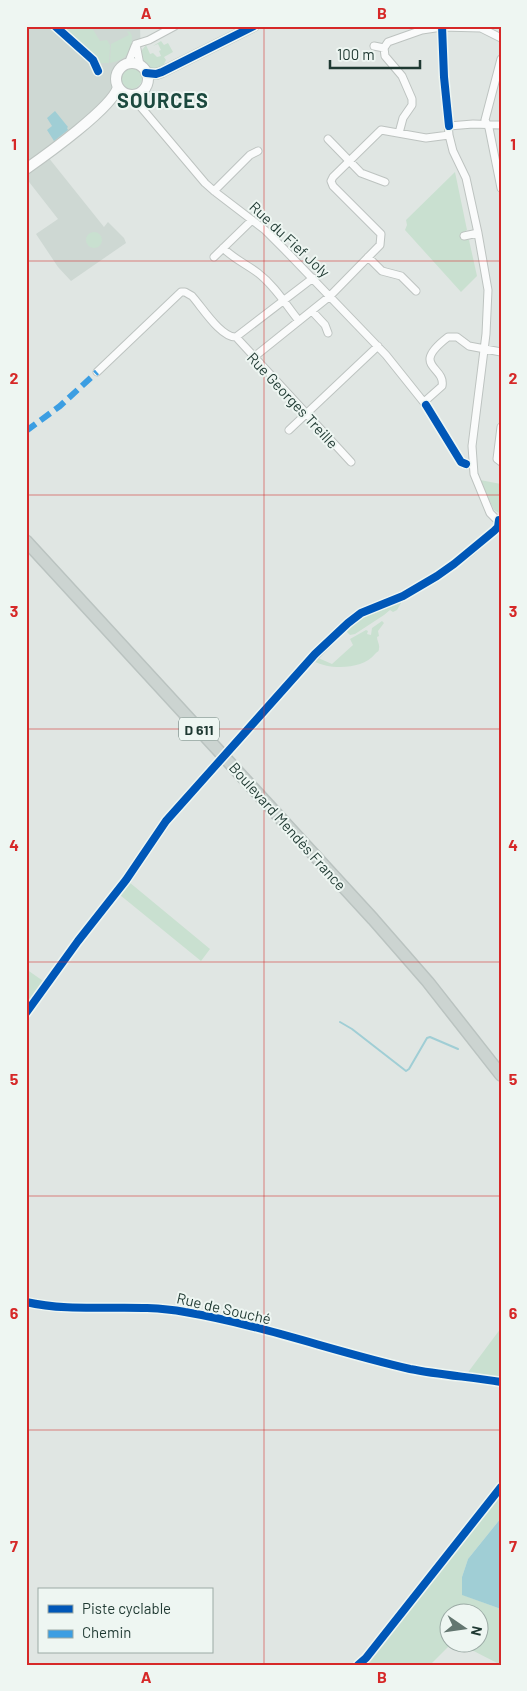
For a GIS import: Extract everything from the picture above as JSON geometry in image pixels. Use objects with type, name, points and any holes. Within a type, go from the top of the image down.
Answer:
[{"type":"main road","points":[[86,124],[114,97],[118,86],[116,81],[117,74],[120,68],[128,64],[159,73],[254,26]]},
{"type":"main road","points":[[26,160],[62,141],[146,85],[180,68],[197,55]]},
{"type":"main road","points":[[143,69],[146,85]]},
{"type":"main road","points":[[118,86],[132,94]]},
{"type":"main road","points":[[26,169],[56,148],[62,141]]},
{"type":"main road","name":"Boulevard Mendès France","points":[[26,536],[337,873],[414,960],[501,1068]]},
{"type":"main road","name":"Boulevard Mendès France","points":[[26,541],[373,919],[422,976],[501,1075]]},
{"type":"street","points":[[136,44],[149,40],[176,26]]},
{"type":"street","points":[[442,27],[449,135],[453,151],[464,173],[478,233],[488,290],[488,317],[473,437],[472,464],[476,482],[490,513],[499,522],[501,537]]},
{"type":"street","points":[[399,133],[403,118],[412,105],[412,100],[405,80],[384,56],[386,44],[391,40],[422,30],[442,27],[481,28],[501,38]]},
{"type":"street","points":[[128,64],[136,44]]},
{"type":"street","points":[[136,44],[143,69]]},
{"type":"street","points":[[374,46],[384,48]]},
{"type":"street","points":[[501,59],[497,84],[486,114],[501,188]]},
{"type":"street","name":"Rue du Fief Joly","points":[[132,94],[140,106],[214,191],[265,230],[313,278],[378,346],[425,404],[442,386],[442,378],[433,367],[430,359],[433,350],[446,338],[450,336],[457,337],[469,346],[485,349]]},
{"type":"street","points":[[448,126],[501,125]]},
{"type":"street","points":[[254,357],[330,296],[380,245],[382,238],[379,231],[332,183],[333,177],[379,131],[386,130],[426,138],[449,135]]},
{"type":"street","points":[[328,138],[363,174],[385,182]]},
{"type":"street","points":[[214,191],[250,155],[258,152]]},
{"type":"street","points":[[214,257],[252,220]]},
{"type":"street","points":[[464,236],[478,233]]},
{"type":"street","points":[[223,248],[233,257],[258,273],[300,321]]},
{"type":"street","points":[[368,257],[382,271],[401,276],[416,290]]},
{"type":"street","points":[[236,337],[313,278]]},
{"type":"street","name":"Rue Georges Treille","points":[[97,372],[181,292],[185,292],[192,296],[224,334],[236,337],[351,462]]},
{"type":"street","points":[[312,311],[325,326],[328,333]]},
{"type":"street","points":[[288,430],[378,346]]},
{"type":"street","points":[[485,349],[501,352]]},
{"type":"street","points":[[501,427],[497,460],[501,462]]},
{"type":"street","points":[[310,661],[348,623],[361,613],[402,596],[437,576],[469,553],[499,522]]},
{"type":"street","name":"Rue de Souché","points":[[26,1302],[58,1306],[183,1311],[411,1369],[501,1382]]},
{"type":"shaded area","points":[[26,26],[140,26],[141,56],[143,60],[127,60],[118,63],[113,73],[115,89],[77,127],[44,152],[104,227],[108,222],[124,238],[126,243],[71,281],[58,267],[36,234],[58,219],[26,178]]},
{"type":"green space","points":[[61,26],[92,28],[100,41],[107,40],[110,45],[109,63],[100,63]]},
{"type":"green space","points":[[127,31],[132,36],[130,51],[121,59],[110,63],[111,44],[129,35]]},
{"type":"green space","points":[[161,41],[164,45],[168,43],[173,52],[164,57],[166,60],[164,64],[167,63],[169,65],[157,70],[151,69],[142,58],[142,50],[146,45],[150,54],[153,53],[157,57],[161,56],[158,44],[153,46]]},
{"type":"green space","points":[[131,67],[139,70],[142,78],[139,86],[131,89],[123,86],[120,78],[123,70]]},
{"type":"green space","points":[[455,172],[467,230],[462,233],[463,239],[469,240],[477,276],[461,292],[405,230],[406,220]]},
{"type":"green space","points":[[94,232],[102,240],[94,248],[86,240]]},
{"type":"green space","points":[[480,480],[501,484],[501,514],[494,510]]},
{"type":"green space","points":[[398,600],[401,603],[397,610],[393,612],[390,610],[355,634],[350,635],[345,630],[365,613]]},
{"type":"green space","points":[[382,621],[384,623],[378,631],[379,636],[377,637],[379,650],[369,659],[354,666],[346,667],[328,666],[313,661],[316,657],[332,664],[353,645],[350,639],[366,630],[368,631],[367,634],[371,635],[372,628]]},
{"type":"green space","points":[[129,882],[210,949],[201,961],[120,895]]},
{"type":"green space","points":[[26,969],[46,983],[26,1011]]},
{"type":"green space","points":[[501,1328],[501,1378],[468,1374],[469,1371]]},
{"type":"green space","points":[[501,1489],[501,1518],[468,1559],[462,1577],[463,1595],[487,1604],[440,1604],[441,1654],[430,1665],[361,1665]]},
{"type":"green space","points":[[490,1605],[501,1609],[501,1665],[480,1654],[490,1654]]},
{"type":"water","points":[[55,111],[68,127],[68,130],[54,141],[47,130],[52,126],[47,118]]},
{"type":"water","points":[[501,1518],[501,1609],[462,1595],[462,1577],[468,1559]]},
{"type":"waterway","points":[[340,1022],[352,1029],[406,1071],[427,1038],[430,1037],[458,1049]]},
{"type":"marked path","points":[[26,431],[60,406],[97,372]]},
{"type":"cycle path","points":[[55,26],[93,60],[98,71]]},
{"type":"cycle path","points":[[146,73],[156,74],[162,72],[254,26]]},
{"type":"cycle path","points":[[442,26],[444,77],[449,126]]},
{"type":"cycle path","points":[[426,405],[461,462],[466,464]]},
{"type":"cycle path","points":[[26,1013],[78,941],[126,880],[166,821],[315,654],[361,613],[403,596],[454,564],[494,531],[498,527],[499,520],[501,520]]},
{"type":"cycle path","points":[[26,1302],[65,1307],[146,1308],[185,1312],[270,1331],[410,1369],[501,1382]]},
{"type":"cycle path","points":[[358,1665],[366,1658],[501,1487]]},
{"type":"district","name":"SOURCES","points":[[163,100]]}]
